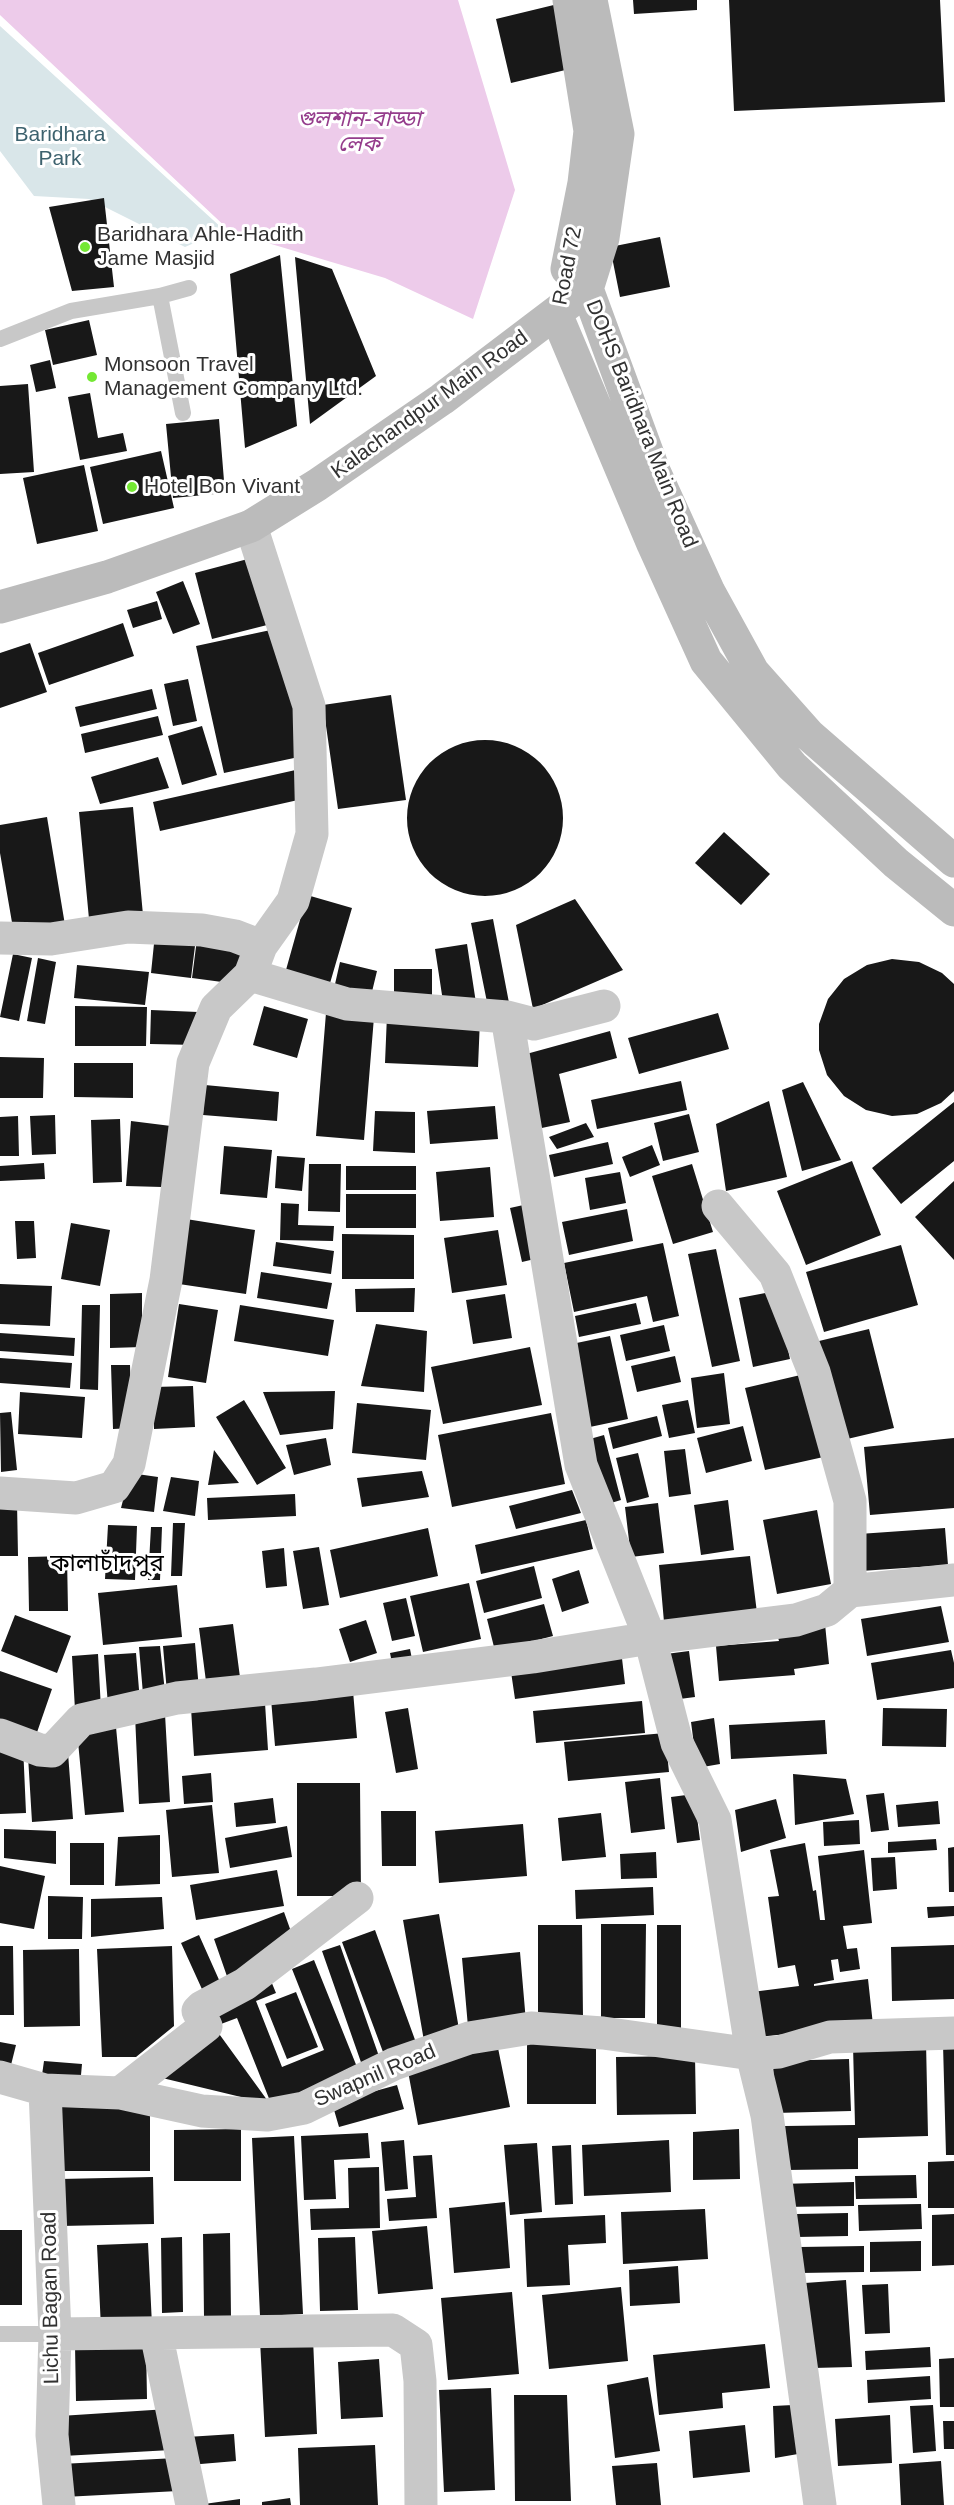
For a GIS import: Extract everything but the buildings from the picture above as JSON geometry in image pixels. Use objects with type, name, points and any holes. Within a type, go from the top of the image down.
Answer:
[{"type":"street","name":"Road 72","points":[[556,314],[572,248],[590,131],[569,0]]},
{"type":"street","name":"Road 72","points":[[556,314],[587,289],[603,238],[618,134],[591,0]]},
{"type":"street","name":"DOHS Baridhara Main Road","points":[[572,248],[654,471],[709,592],[753,672],[809,735],[954,861]]},
{"type":"street","name":"DOHS Baridhara Main Road","points":[[556,314],[653,544],[706,661],[792,766],[896,863],[954,910]]},
{"type":"street","name":"Kalachandpur Main Road","points":[[0,607],[107,577],[251,526],[327,479],[442,399],[556,314]]},
{"type":"street","points":[[0,1493],[76,1498],[114,1487],[129,1464],[166,1280],[193,1063],[216,1008],[256,961],[293,901],[312,834],[309,706],[251,526]]},
{"type":"street","points":[[0,938],[51,939],[139,927],[202,930],[235,936],[256,961],[347,1004],[507,1017],[534,1024],[604,1006]]},
{"type":"street","points":[[507,1017],[581,1465],[650,1638],[677,1743],[715,1820],[752,2054],[767,2115],[820,2505]]},
{"type":"street","points":[[718,1206],[775,1274],[814,1372],[850,1501],[850,1591]]},
{"type":"street","points":[[0,1735],[40,1750],[52,1751],[81,1720],[177,1698],[316,1684],[534,1657],[650,1638],[796,1620],[827,1610],[850,1591],[954,1580]]},
{"type":"street","points":[[120,2093],[206,2026],[198,2011],[202,2007],[245,1984],[357,1898]]},
{"type":"street","name":"Swapnil Road","points":[[0,2077],[45,2090],[120,2093],[202,2111],[267,2115],[304,2108],[394,2064],[469,2038],[531,2028],[603,2033],[752,2054],[779,2052],[830,2037],[954,2033]]},
{"type":"street","name":"Lichu Bagan Road","points":[[45,2090],[55,2334],[52,2435],[59,2505]]},
{"type":"street","points":[[55,2334],[393,2330],[416,2345],[420,2381],[421,2505]]},
{"type":"street","points":[[156,2333],[192,2505]]},
{"type":"lane","points":[[0,339],[70,311],[160,296],[189,288]]},
{"type":"lane","points":[[160,296],[183,413]]},
{"type":"lane","points":[[0,2334],[55,2334]]},
{"type":"green space","name":"Baridhara Park","points":[[0,26],[224,230],[185,247],[89,199],[34,196],[0,151]]},
{"type":"water","name":"গুলশান-বাড্ডা লেক","points":[[0,0],[458,0],[515,190],[473,319],[385,278],[231,232],[0,15]]},
{"type":"place","name":"Baridhara Ahle-Hadith Jame Masjid","points":[[85,247]]},
{"type":"place","name":"Monsoon Travel Management Company Ltd.","points":[[92,377]]},
{"type":"place","name":"Hotel Bon Vivant","points":[[132,487]]},
{"type":"district","name":"কালাচাঁদপুর","points":[[107,1564]]}]
